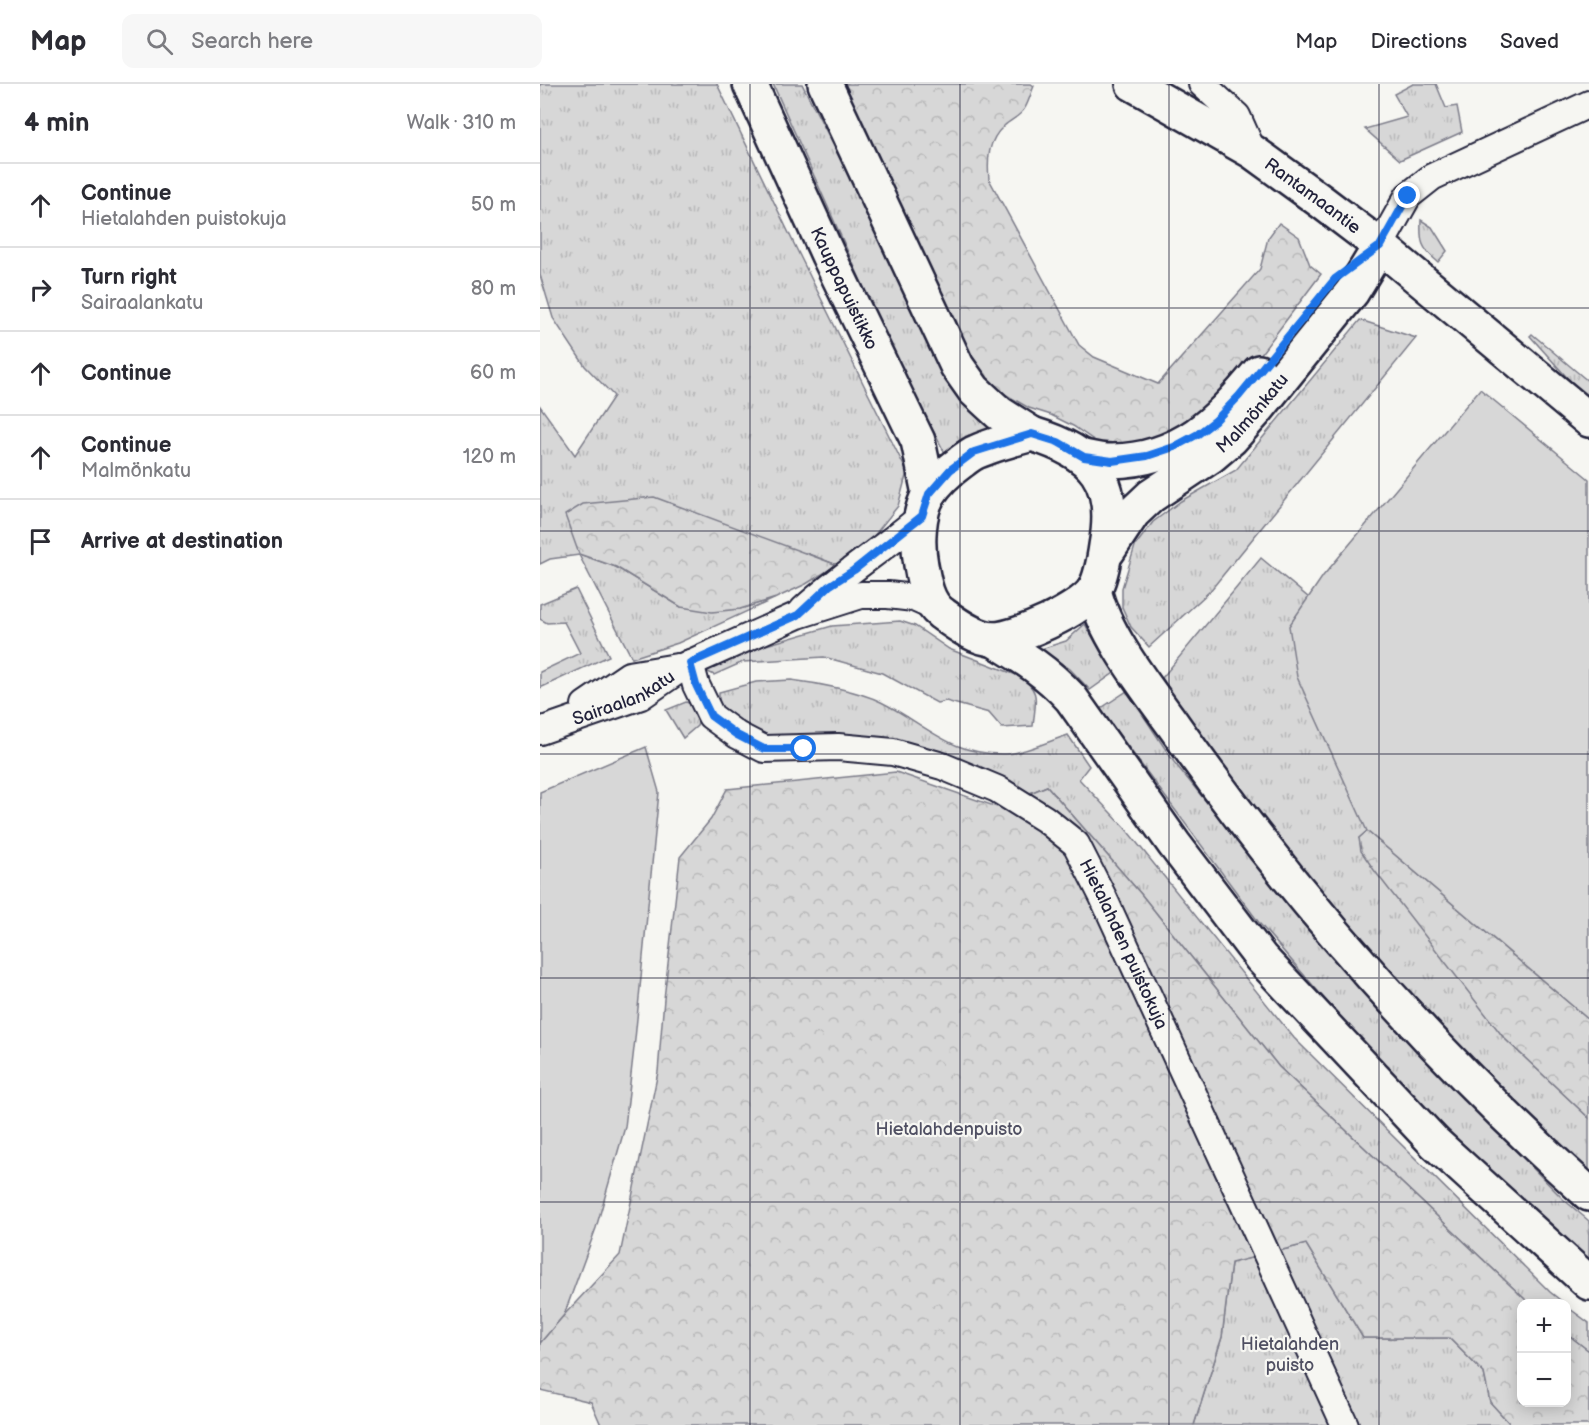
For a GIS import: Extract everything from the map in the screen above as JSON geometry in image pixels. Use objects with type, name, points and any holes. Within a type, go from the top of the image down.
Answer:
[{"type":"main road","name":"Kauppapuistikko","points":[[750,84],[828,255],[918,441],[925,505]]},
{"type":"main road","points":[[825,84],[957,366],[974,390],[999,413],[1032,434],[1058,442],[1084,457],[1100,477],[1108,495],[1111,514],[1104,557],[1094,590],[1081,602],[1033,630],[993,639]]},
{"type":"main road","name":"Rantamaantie","points":[[1133,84],[1253,152],[1380,246],[1589,420]]},
{"type":"main road","name":"Malmönkatu","points":[[1084,457],[1112,461],[1147,456],[1174,447],[1198,434],[1215,421],[1239,396],[1335,279],[1380,246]]},
{"type":"main road","name":"Malmönkatu","points":[[1104,557],[1133,513],[1151,496],[1211,456],[1256,411],[1352,292],[1380,246]]},
{"type":"main road","points":[[1032,434],[974,452],[950,470],[925,505],[919,552],[932,606],[975,634],[993,639],[1033,662],[1053,679],[1071,698],[1174,844],[1261,958],[1435,1143],[1589,1283]]},
{"type":"main road","points":[[1094,590],[1105,624],[1155,698],[1206,771],[1300,891],[1454,1066],[1589,1194]]},
{"type":"street","points":[[1202,84],[1237,117],[1253,152]]},
{"type":"street","name":"Malmönkatu","points":[[1380,246],[1408,196],[1432,177],[1589,104]]},
{"type":"street","name":"Sairaalankatu","points":[[798,615],[829,586],[863,564],[925,505]]},
{"type":"street","name":"Sairaalankatu","points":[[549,728],[641,696],[688,664],[798,615],[861,596],[888,595],[914,598],[932,606]]},
{"type":"street","name":"Hietalahden puistokuja","points":[[688,664],[711,716],[737,735],[764,749],[838,747],[893,752],[942,766],[997,789],[1045,819],[1076,844],[1103,897],[1344,1425]]},
{"type":"green space","points":[[540,84],[717,84],[907,472],[898,506],[865,547],[837,565],[806,553],[579,554],[616,567],[681,607],[740,609],[776,598],[678,643],[632,658],[579,555],[550,559],[540,564],[540,406],[575,455],[614,396],[585,366],[553,318],[540,275]]},
{"type":"green space","points":[[773,84],[802,84],[958,388],[997,430],[946,455],[898,364]]},
{"type":"green space","points":[[844,84],[1031,84],[1034,86],[1023,111],[1004,126],[992,144],[988,165],[989,179],[1079,345],[1094,357],[1158,384],[1260,269],[1268,238],[1279,223],[1299,237],[1310,265],[1321,274],[1233,391],[1169,439],[1104,447],[1073,426],[1051,415],[1029,408],[1003,393],[964,362],[839,92]]},
{"type":"green space","points":[[1413,84],[1436,84],[1446,108],[1457,106],[1462,132],[1400,160],[1365,129],[1407,117],[1394,94]]},
{"type":"green space","points":[[1421,220],[1432,227],[1447,251],[1438,262],[1428,253],[1423,244]]},
{"type":"green space","points":[[1360,320],[1416,338],[1210,591],[1149,647],[1131,627],[1122,607],[1122,588],[1135,546],[1153,522],[1181,501],[1236,470]]},
{"type":"green space","points":[[1532,334],[1589,382],[1589,402],[1530,336]]},
{"type":"green space","points":[[1480,389],[1589,479],[1589,1020],[1367,831],[1297,677],[1289,626],[1323,576]]},
{"type":"green space","points":[[654,497],[837,565],[806,584],[776,598],[740,609],[712,612],[681,607],[616,567],[579,554],[565,515],[583,504]]},
{"type":"green space","points":[[1261,558],[1309,598],[1367,831],[1359,838],[1504,1038],[1589,1118],[1589,1175],[1481,1071],[1353,931],[1271,832],[1196,730],[1162,678]]},
{"type":"green space","points":[[576,589],[609,656],[540,688],[540,672],[580,653],[564,622],[547,623],[540,619],[540,604]]},
{"type":"green space","points":[[900,621],[915,626],[949,649],[1019,676],[1026,681],[1034,692],[1036,704],[1033,726],[1002,728],[989,713],[946,701],[937,703],[882,673],[824,657],[743,662],[714,675],[704,670],[749,650],[832,626]]},
{"type":"green space","points":[[1085,624],[1114,673],[1090,690],[1070,669],[1041,649],[1066,641]]},
{"type":"green space","points":[[791,680],[861,694],[881,702],[939,737],[969,750],[986,753],[1020,752],[1068,735],[1089,766],[1079,779],[1125,828],[1294,1038],[1559,1299],[1525,1299],[1279,1067],[1141,894],[1047,786],[1030,793],[1006,784],[755,737],[740,728],[719,705],[719,692],[756,682]]},
{"type":"green space","points":[[1127,691],[1174,762],[1294,910],[1407,1039],[1563,1199],[1589,1221],[1589,1263],[1392,1077],[1260,924],[1100,709]]},
{"type":"green space","points":[[686,702],[691,704],[700,717],[697,726],[683,738],[666,710]]},
{"type":"green space","points":[[646,747],[659,792],[625,1127],[596,1228],[564,1315],[540,1343],[540,792]]},
{"type":"green space","name":"Hietalahdenpuisto","points":[[896,772],[997,807],[1047,786],[1141,894],[1279,1067],[1525,1299],[1517,1299],[1517,1407],[1571,1407],[1571,1337],[1589,1351],[1589,1425],[1511,1425],[1490,1402],[1484,1373],[1449,1338],[1363,1338],[1306,1244],[1231,1263],[1222,1337],[1194,1425],[601,1425],[591,1402],[540,1390],[540,1343],[620,1255],[658,1072],[680,857],[711,819],[727,789]]},
{"type":"green space","points":[[1367,831],[1589,1020],[1589,1118],[1504,1038],[1374,870],[1361,851],[1359,838]]},
{"type":"green space","name":"Hietalahden puisto","points":[[1306,1244],[1363,1338],[1449,1338],[1484,1373],[1490,1402],[1511,1425],[1194,1425],[1222,1337],[1231,1263]]},
{"type":"green space","points":[[1571,1310],[1589,1323],[1589,1351],[1571,1337]]},
{"type":"route","points":[[804,749],[764,749],[737,735],[711,716],[696,685],[690,663],[798,615],[829,586],[854,570],[922,516],[929,494],[950,470],[974,452],[1032,434],[1058,442],[1084,457],[1112,461],[1147,456],[1174,447],[1198,434],[1215,421],[1239,396],[1335,279],[1380,246],[1408,196]]}]
